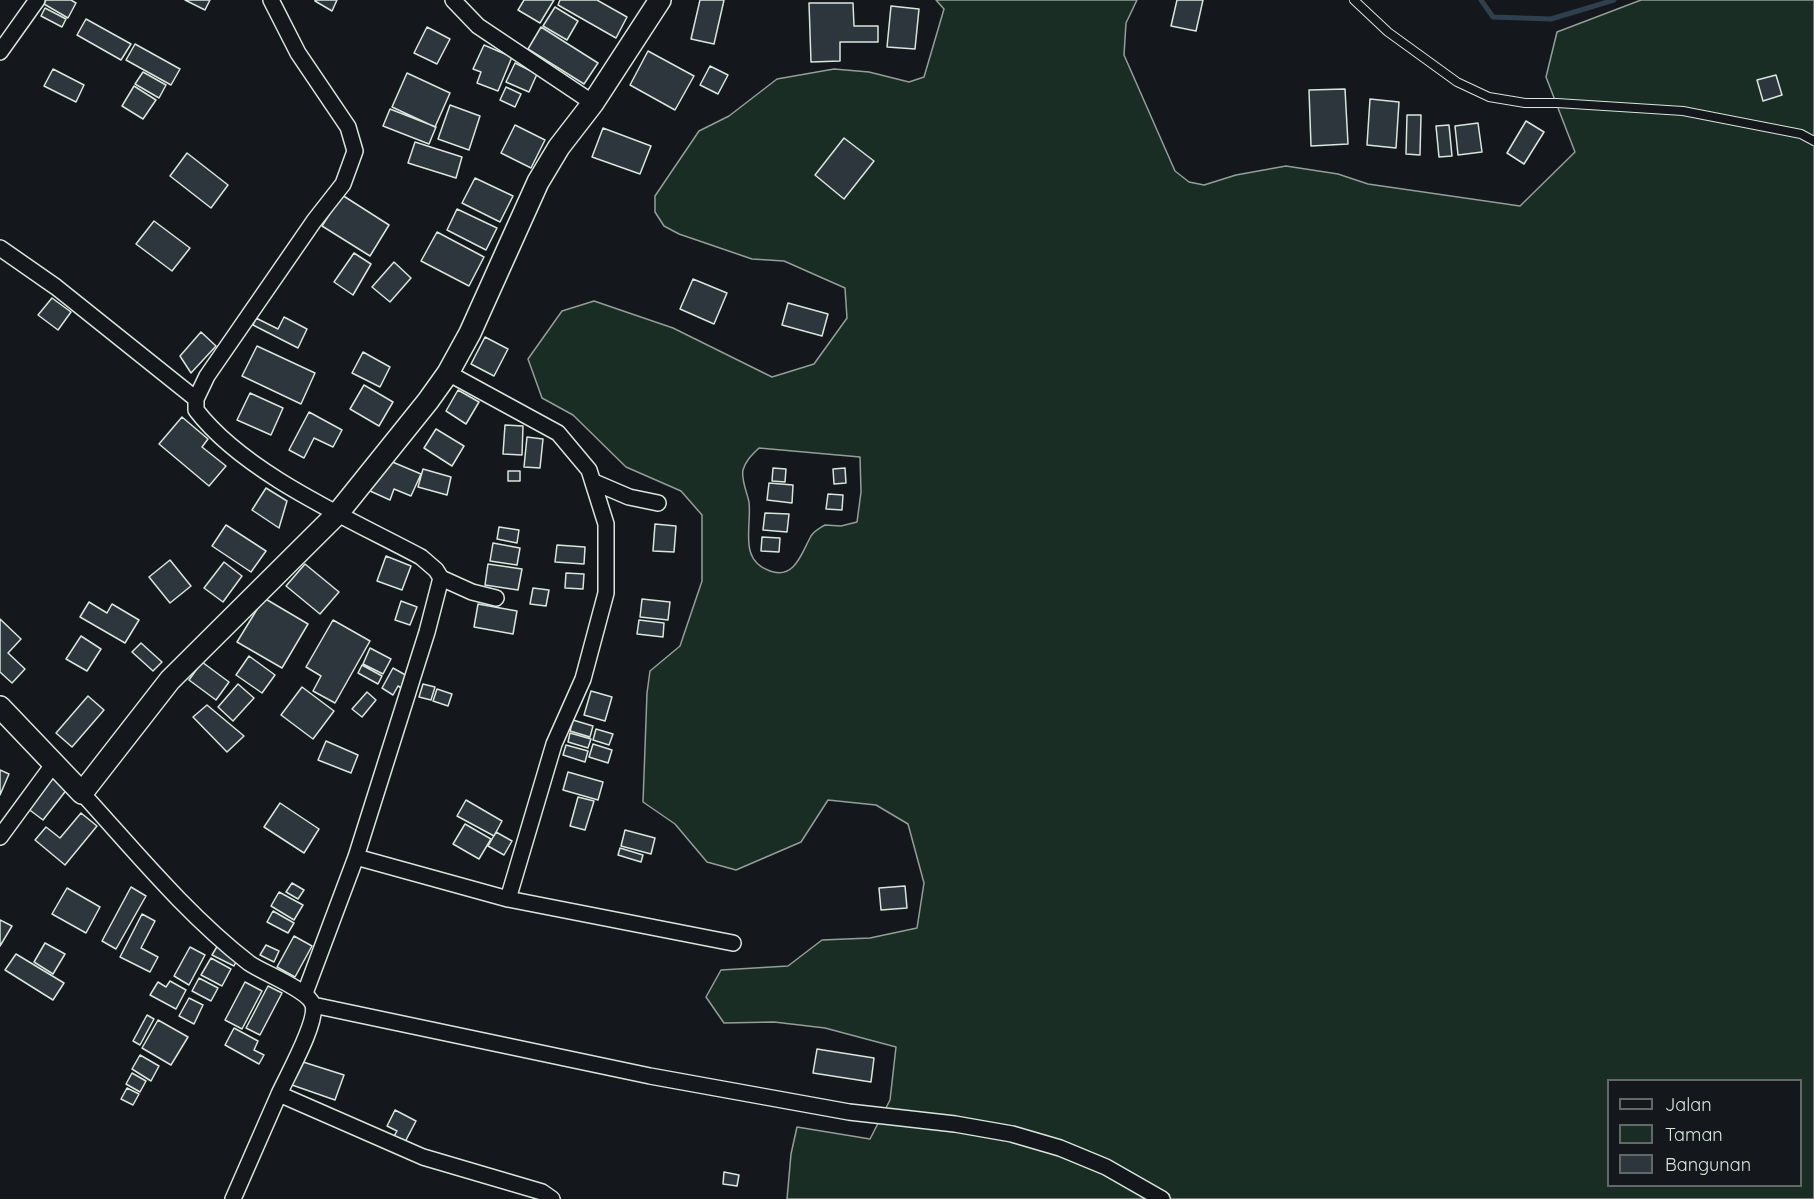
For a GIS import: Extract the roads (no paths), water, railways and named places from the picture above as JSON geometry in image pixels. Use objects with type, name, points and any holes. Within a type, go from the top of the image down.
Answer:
[{"type":"street","points":[[0,52],[37,0]]},
{"type":"street","points":[[272,0],[298,53],[348,126],[355,151],[346,180],[314,221],[207,376],[196,399],[196,410],[208,426],[231,447],[283,482],[421,557],[449,582],[496,598]]},
{"type":"street","points":[[453,0],[478,26],[593,104]]},
{"type":"street","points":[[82,792],[170,680],[338,513],[448,373],[470,333],[538,182],[559,147],[593,104],[660,0]]},
{"type":"street","points":[[0,248],[56,287],[196,399]]},
{"type":"street","points":[[448,373],[558,433],[574,449],[594,482],[606,524],[606,593],[583,679],[554,744],[508,899]]},
{"type":"street","points":[[594,482],[629,497],[658,503]]},
{"type":"street","points":[[233,1199],[312,1020],[309,999],[428,632],[449,582]]},
{"type":"street","points":[[0,707],[55,762],[169,888],[217,935],[250,964],[309,999],[650,1076],[849,1112],[955,1124],[1012,1134],[1060,1148],[1106,1167],[1162,1199]]},
{"type":"street","points":[[0,837],[55,762]]},
{"type":"street","points":[[356,857],[508,899],[733,943]]},
{"type":"street","points":[[279,1094],[423,1157],[542,1192],[552,1199]]},
{"type":"lane","points":[[1354,0],[1406,45],[1457,82],[1489,97],[1525,103],[1683,111],[1801,134],[1814,141]]},
{"type":"waterway","points":[[1481,0],[1493,17],[1551,19],[1614,0]]}]
